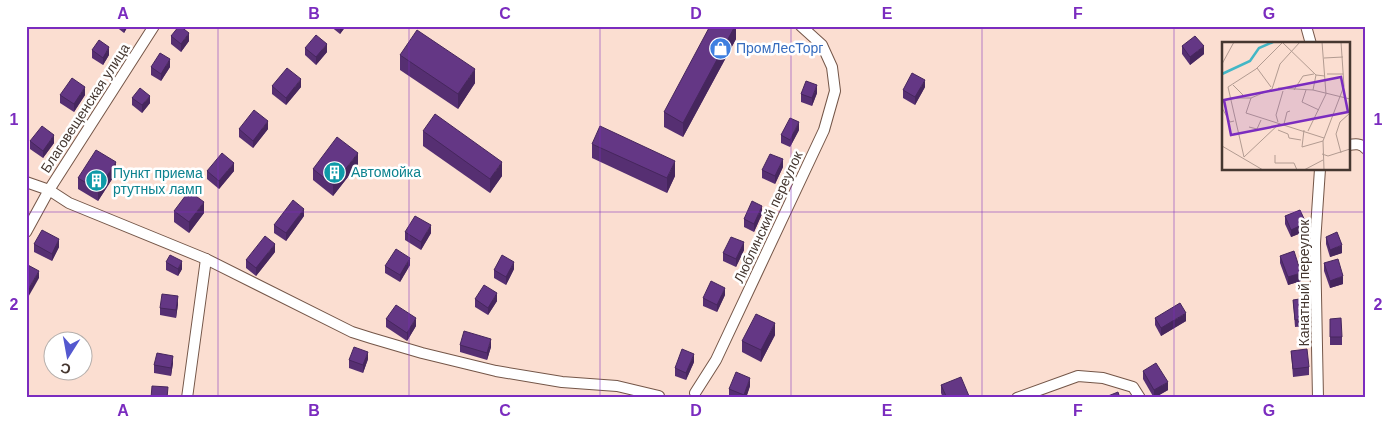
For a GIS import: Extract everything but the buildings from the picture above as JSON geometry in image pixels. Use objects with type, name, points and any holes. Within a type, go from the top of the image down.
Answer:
[{"type":"street","name":"Благовещенская улица","points":[[26,232],[49,190],[154,26]]},
{"type":"street","name":"Люблинский переулок","points":[[696,393],[716,360],[824,130],[835,91],[832,67],[822,45],[801,26]]},
{"type":"street","points":[[1306,26],[1310,42]]},
{"type":"street","points":[[1350,146],[1358,144],[1364,146],[1366,150]]},
{"type":"street","name":"Канатный переулок","points":[[1318,398],[1315,243],[1320,170]]},
{"type":"street","points":[[26,182],[49,190],[69,203],[206,259],[352,332],[422,353],[496,371],[562,382],[617,386],[659,396]]},
{"type":"street","points":[[187,398],[206,259]]},
{"type":"street","points":[[1017,398],[1078,376],[1103,378],[1133,387],[1140,398]]},
{"type":"place","name":"ПромЛесТорг","points":[[720,48]]},
{"type":"place","name":"Автомойка","points":[[335,172]]},
{"type":"place","name":"Пункт приема ртутных ламп","points":[[97,181]]}]
